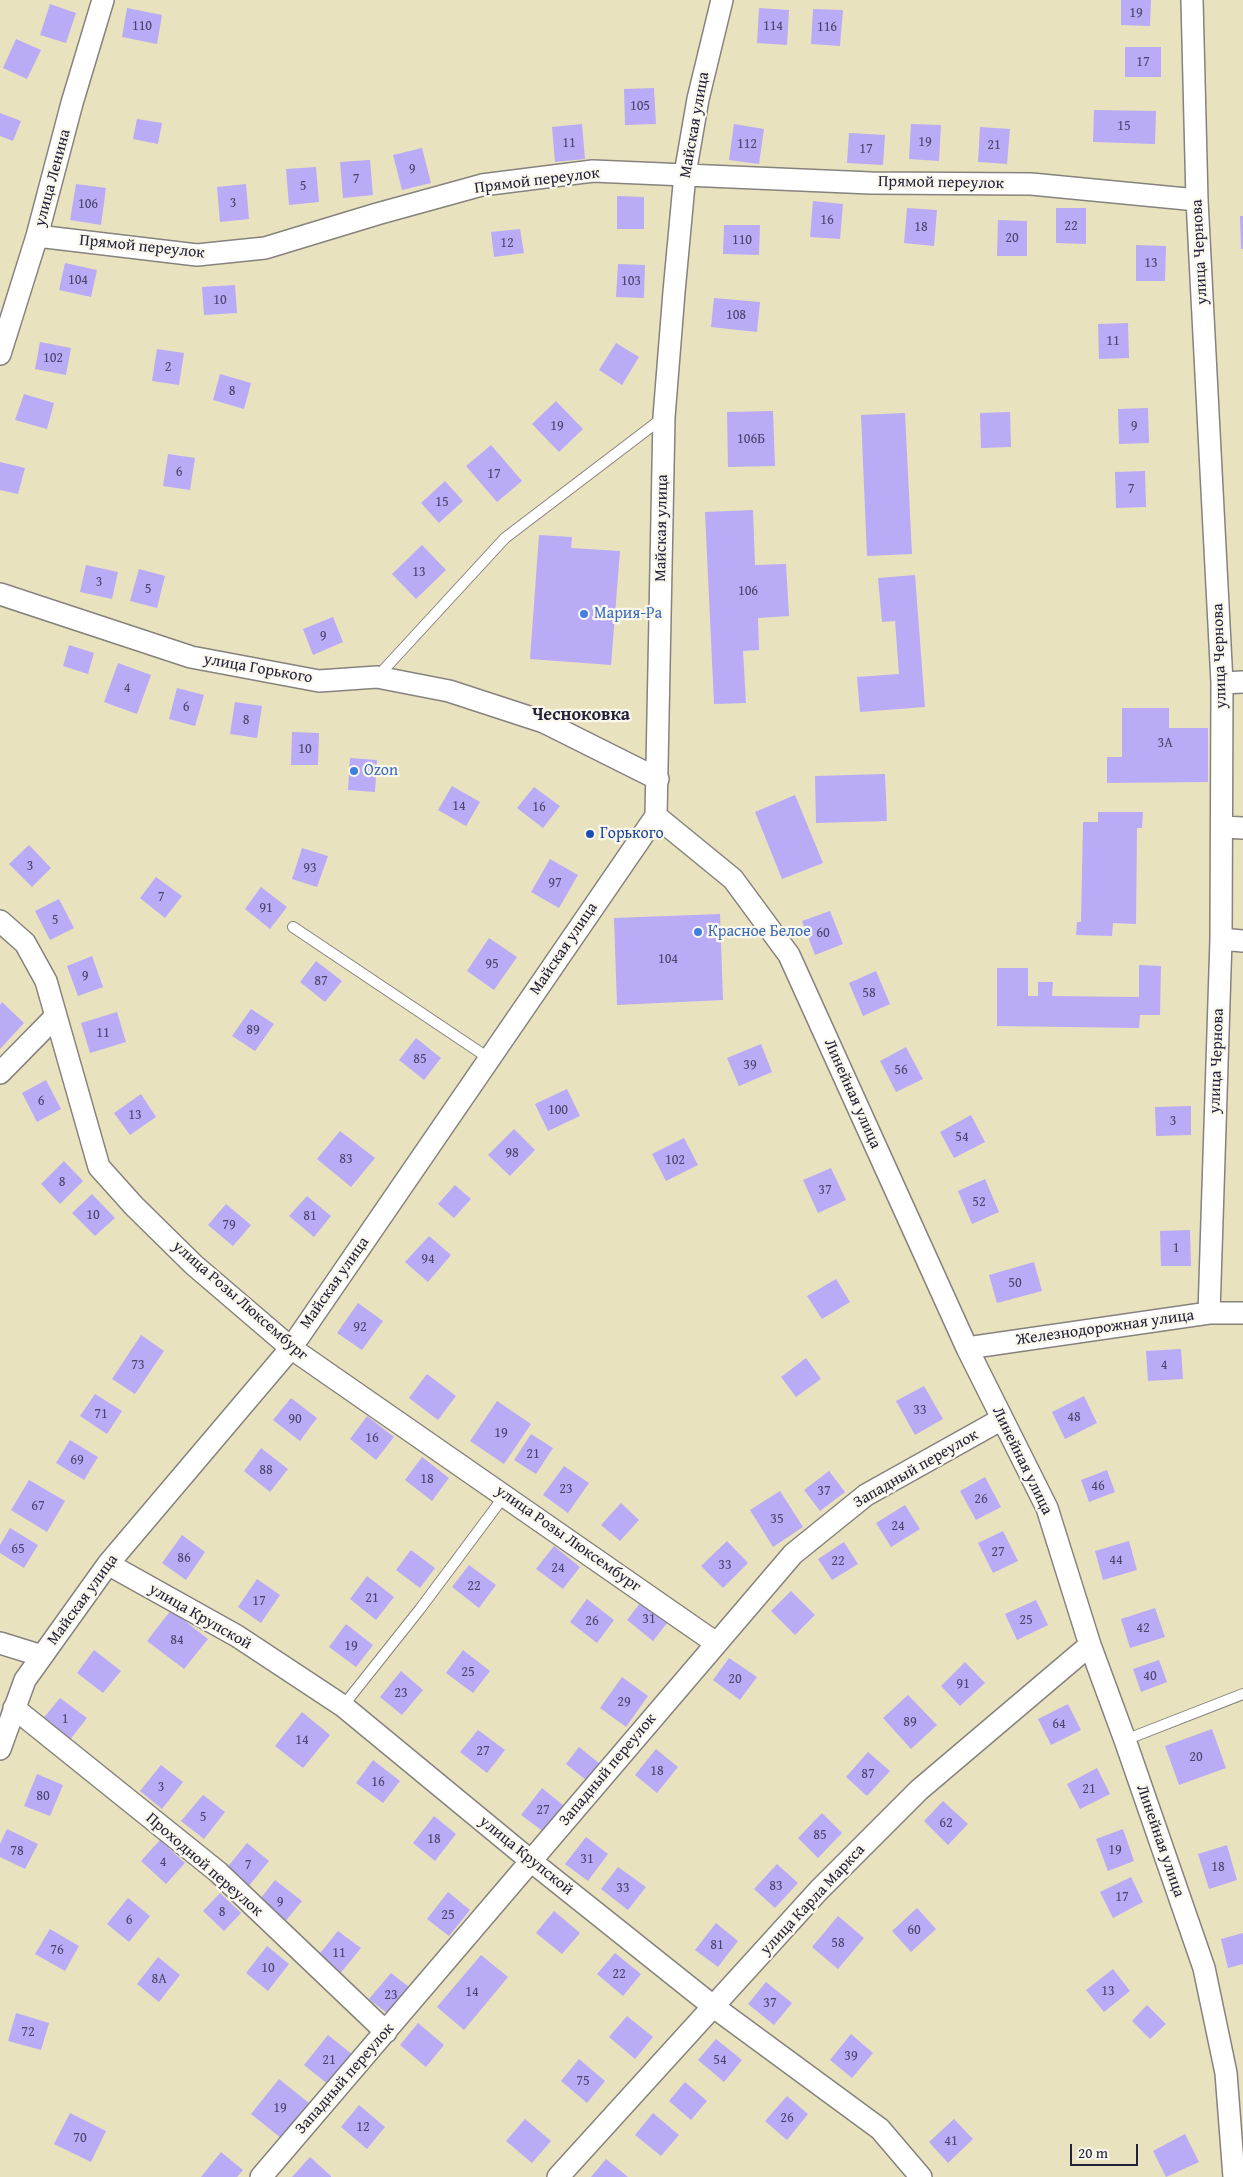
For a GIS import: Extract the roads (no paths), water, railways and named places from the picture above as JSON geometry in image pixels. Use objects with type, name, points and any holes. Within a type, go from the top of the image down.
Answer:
[{"type":"street","name":"улица Ленина","points":[[0,354],[37,236],[72,103],[102,0]]},
{"type":"street","name":"Майская улица","points":[[0,1749],[25,1680],[108,1564],[291,1348],[656,816],[664,418],[685,174],[698,98],[722,0]]},
{"type":"street","name":"улица Чернова","points":[[1192,0],[1197,200],[1222,683],[1233,828],[1221,939],[1209,1313]]},
{"type":"street","name":"Прямой переулок","points":[[37,236],[197,256],[265,248],[377,214],[482,186],[593,171],[871,183],[1031,184],[1197,200]]},
{"type":"street","name":"улица Горького","points":[[0,594],[191,657],[318,681],[377,677],[449,691],[544,722],[658,778]]},
{"type":"street","points":[[1222,683],[1243,682]]},
{"type":"street","name":"Линейная улица","points":[[656,816],[733,879],[789,955],[967,1348],[1048,1508],[1090,1645],[1204,1968],[1226,2073],[1234,2177]]},
{"type":"street","name":"улица Розы Люксембург","points":[[0,921],[25,943],[46,981],[99,1167],[134,1206],[194,1265],[291,1348],[716,1642]]},
{"type":"street","points":[[1221,939],[1243,941]]},
{"type":"street","points":[[0,1073],[56,1016]]},
{"type":"street","name":"Железнодорожная улица","points":[[967,1348],[1209,1313],[1243,1312]]},
{"type":"street","name":"Западный переулок","points":[[261,2177],[793,1554],[866,1494],[1002,1419]]},
{"type":"street","name":"улица Крупской","points":[[108,1564],[237,1636],[343,1706],[531,1861],[714,2007],[880,2129],[922,2177]]},
{"type":"street","points":[[0,1643],[42,1656]]},
{"type":"street","name":"улица Карла Маркса","points":[[558,2177],[819,1890],[919,1790],[1090,1645]]},
{"type":"street","name":"Проходной переулок","points":[[14,1708],[218,1872],[386,2032]]},
{"type":"lane","points":[[377,677],[505,538],[664,418]]},
{"type":"lane","points":[[293,927],[490,1058]]},
{"type":"lane","points":[[343,1706],[420,1609],[505,1495]]},
{"type":"lane","points":[[1125,1740],[1243,1694]]},
{"type":"place","name":"Мария-Ра","points":[[584,614]]},
{"type":"place","name":"Ozon","points":[[354,771]]},
{"type":"place","name":"Горького","points":[[590,834]]},
{"type":"place","name":"Красное Белое","points":[[698,932]]},
{"type":"district","name":"Чесноковка","points":[[581,715]]}]
